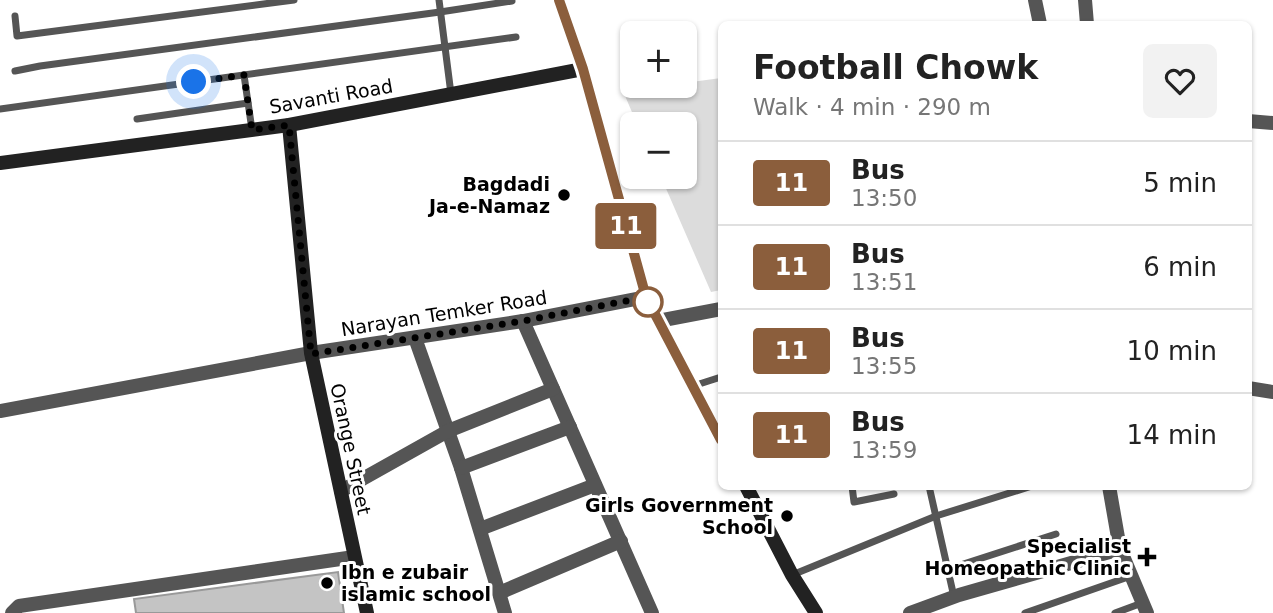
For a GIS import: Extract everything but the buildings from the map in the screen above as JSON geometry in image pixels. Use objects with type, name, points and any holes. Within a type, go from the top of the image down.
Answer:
[{"type":"street","points":[[559,0],[583,69],[646,297],[718,432]]},
{"type":"street","points":[[1035,0],[1039,21]]},
{"type":"street","points":[[1085,0],[1087,21]]},
{"type":"street","name":"Savanti Road","points":[[0,163],[289,125],[583,69]]},
{"type":"street","points":[[1252,121],[1273,123]]},
{"type":"street","name":"Orange Street","points":[[289,125],[311,354],[367,613]]},
{"type":"street","name":"Narayan Temker Road","points":[[0,411],[311,354],[523,321],[646,297]]},
{"type":"street","points":[[658,321],[718,310]]},
{"type":"street","points":[[523,321],[652,613]]},
{"type":"street","points":[[415,338],[461,468],[505,613]]},
{"type":"street","points":[[341,491],[448,431],[553,389]]},
{"type":"street","points":[[1252,389],[1273,393]]},
{"type":"street","points":[[461,468],[570,427]]},
{"type":"street","points":[[480,529],[595,485]]},
{"type":"street","points":[[748,490],[792,575],[816,613]]},
{"type":"street","points":[[1110,490],[1120,549],[1145,608]]},
{"type":"street","points":[[499,593],[621,541]]},
{"type":"street","points":[[910,613],[954,597],[1120,549]]},
{"type":"street","points":[[12,613],[19,606],[354,557]]},
{"type":"lane","points":[[15,16],[17,36],[294,0]]},
{"type":"lane","points":[[439,0],[451,93]]},
{"type":"lane","points":[[15,71],[512,1]]},
{"type":"lane","points":[[0,109],[516,37]]},
{"type":"lane","points":[[244,75],[252,130]]},
{"type":"lane","points":[[137,119],[248,103]]},
{"type":"lane","points":[[692,386],[718,378]]},
{"type":"lane","points":[[852,490],[854,502],[894,494]]},
{"type":"lane","points":[[930,490],[954,597]]},
{"type":"lane","points":[[792,575],[936,516],[1019,490]]},
{"type":"lane","points":[[948,569],[1056,534]]},
{"type":"lane","points":[[1025,613],[1131,575]]},
{"type":"lane","points":[[1115,613],[1145,608]]},
{"type":"shaded area","points":[[718,78],[718,291],[711,292],[666,189],[697,189],[697,112],[632,112],[626,98],[697,98],[697,81]]},
{"type":"bus line","name":"11","points":[[559,0],[583,69],[646,297],[718,434]]},
{"type":"place","name":"Bagdadi Ja-e-Namaz","points":[[564,195]]},
{"type":"place","name":"Girls Government School","points":[[787,516]]},
{"type":"place","name":"Specialist Homeopathic Clinic","points":[[1147,557]]},
{"type":"place","name":"Ibn e zubair islamic school","points":[[327,583]]},
{"type":"route","points":[[194,82],[244,75],[252,130],[289,125],[311,354],[523,321],[646,297],[648,302]]}]
